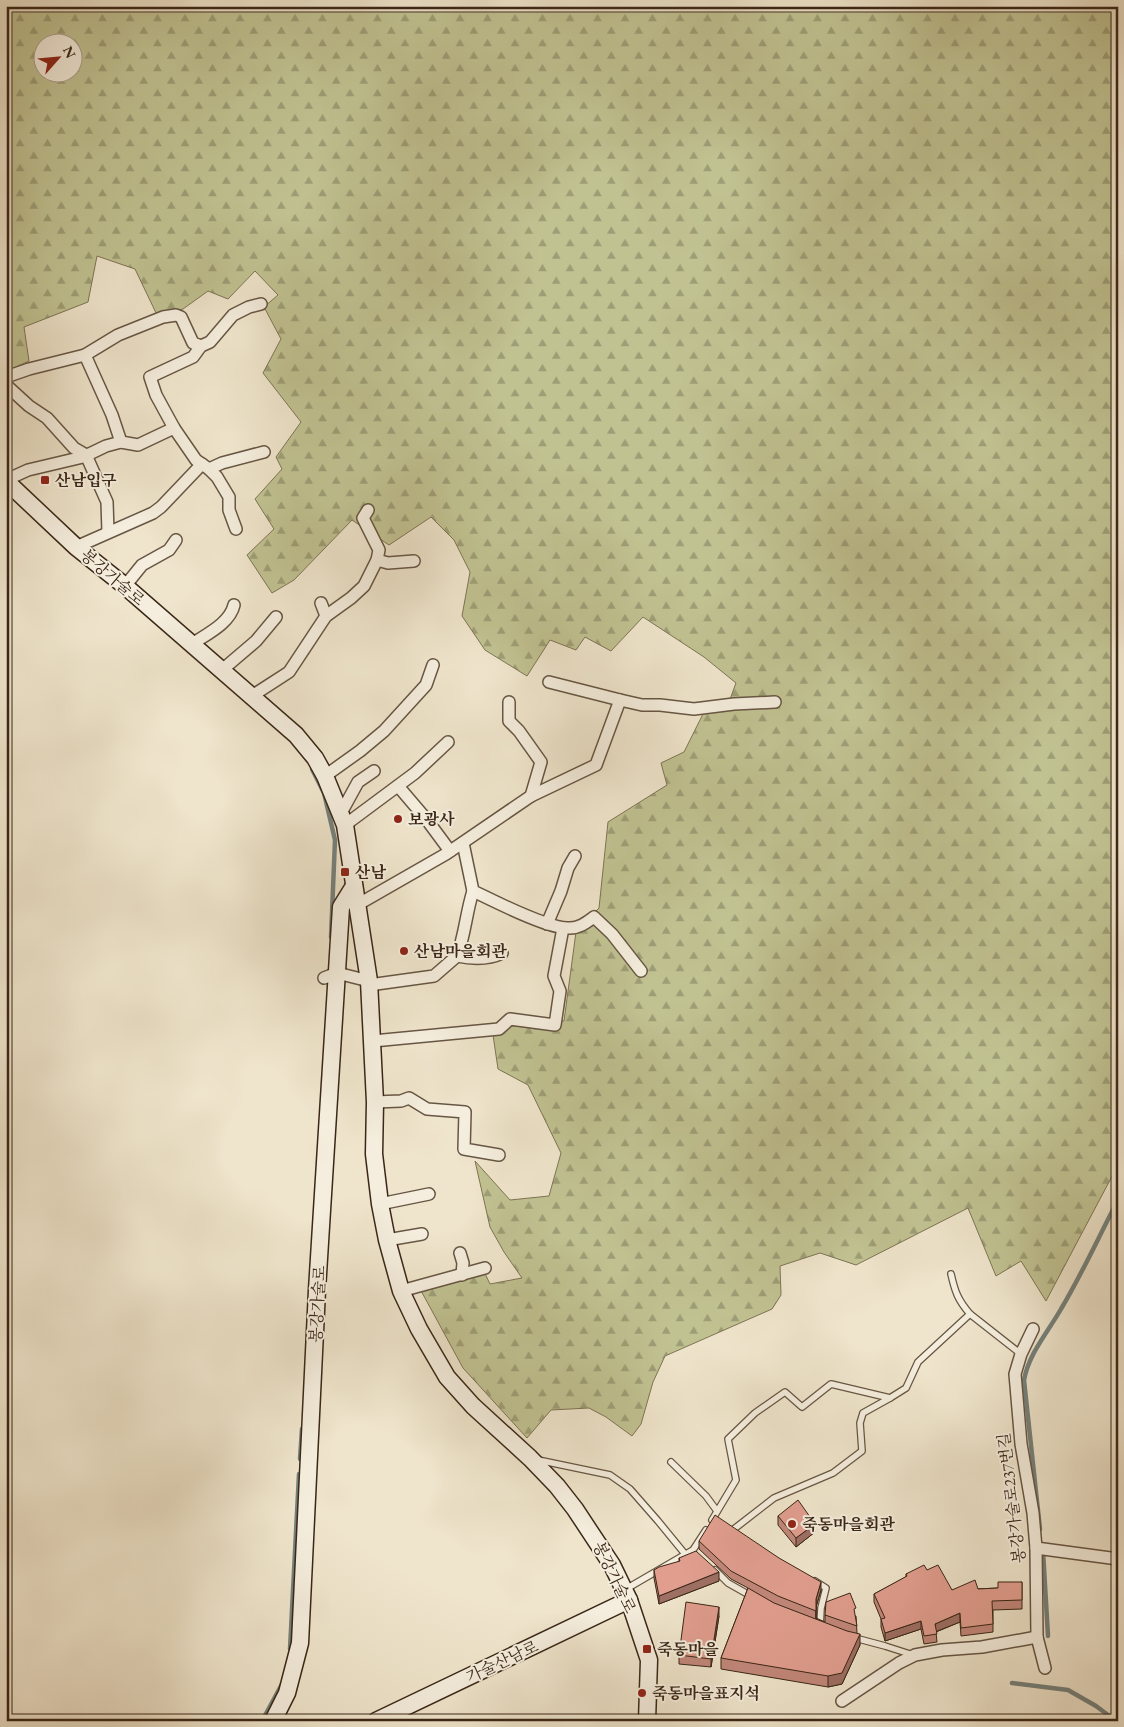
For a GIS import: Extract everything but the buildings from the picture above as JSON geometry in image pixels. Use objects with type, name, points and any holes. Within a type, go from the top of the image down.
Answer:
[{"type":"street","points":[[236,529],[229,510],[229,498],[217,477],[196,460],[174,428],[156,395],[150,377],[193,357],[201,346],[210,342],[233,315],[249,307],[261,304]]},
{"type":"street","points":[[6,377],[29,369],[85,355],[118,335],[162,317],[176,314],[181,317],[193,342],[201,346]]},
{"type":"street","points":[[85,355],[122,442]]},
{"type":"street","points":[[6,385],[29,406],[47,418],[74,448],[86,455],[107,502],[108,532]]},
{"type":"street","points":[[6,480],[28,470],[86,455],[106,446],[122,442],[138,445],[174,428]]},
{"type":"street","points":[[76,546],[152,513],[206,467],[264,452]]},
{"type":"street","name":"봉강가술로","points":[[6,480],[76,546],[125,586],[296,735],[315,758],[325,776],[343,819],[369,983],[375,1102],[374,1154],[380,1204],[387,1240],[401,1291],[447,1377],[473,1406],[530,1458],[576,1508],[600,1545],[627,1595],[650,1660],[647,1721]]},
{"type":"street","points":[[252,696],[289,672],[326,616],[364,586],[377,560],[379,550],[363,518],[368,510]]},
{"type":"street","points":[[125,586],[142,565],[169,550],[176,540]]},
{"type":"street","points":[[377,560],[388,563],[414,562]]},
{"type":"street","points":[[321,602],[326,616]]},
{"type":"street","points":[[192,644],[226,620],[233,612],[234,605]]},
{"type":"street","points":[[222,670],[256,641],[276,616]]},
{"type":"street","points":[[325,776],[384,731],[426,685],[433,665]]},
{"type":"street","points":[[549,682],[642,705],[694,709],[734,704],[775,702]]},
{"type":"street","points":[[357,905],[450,851],[530,796],[596,765],[620,700]]},
{"type":"street","points":[[509,702],[509,721],[519,731],[541,762],[530,796]]},
{"type":"street","points":[[343,819],[398,786],[448,742]]},
{"type":"street","points":[[343,819],[358,782],[374,771]]},
{"type":"street","points":[[398,786],[450,851]]},
{"type":"street","points":[[331,975],[369,983],[434,976],[457,956],[462,943],[467,911],[473,891],[462,842]]},
{"type":"street","points":[[547,924],[561,891],[568,868],[575,856]]},
{"type":"street","name":"봉강가술로","points":[[273,1721],[287,1694],[300,1643],[331,975],[341,907],[354,886]]},
{"type":"street","points":[[473,891],[547,924],[566,928],[579,927],[594,917],[612,934],[641,971]]},
{"type":"street","points":[[373,1041],[499,1029],[510,1019],[555,1025],[560,991],[554,976],[566,928]]},
{"type":"street","points":[[457,956],[472,959],[495,957],[502,953]]},
{"type":"street","points":[[375,1102],[401,1101],[409,1098],[427,1109],[465,1112],[464,1148],[499,1155]]},
{"type":"street","points":[[380,1204],[429,1194]]},
{"type":"street","points":[[387,1240],[422,1234]]},
{"type":"street","points":[[460,1252],[463,1263],[462,1275]]},
{"type":"street","points":[[401,1291],[485,1268]]},
{"type":"street","name":"봉강가술로237번길","points":[[1033,1329],[1021,1354],[1015,1374],[1021,1444],[1033,1513],[1036,1548],[1037,1638],[1045,1668]]},
{"type":"street","points":[[1036,1548],[1118,1559]]},
{"type":"street","name":"가술산남로","points":[[376,1721],[627,1595]]},
{"type":"street","points":[[842,1702],[899,1663],[914,1656],[942,1650],[982,1647],[1037,1638]]},
{"type":"lane","points":[[951,1274],[955,1293],[970,1314],[1021,1354]]},
{"type":"lane","points":[[734,1529],[774,1498],[834,1473],[862,1451],[860,1423],[862,1413],[906,1388],[918,1362],[970,1314]]},
{"type":"lane","points":[[627,1595],[685,1554],[695,1552],[736,1480],[728,1439],[755,1414],[785,1392],[802,1407],[831,1384],[890,1398]]},
{"type":"lane","points":[[530,1458],[610,1475],[630,1489],[685,1554]]},
{"type":"lane","points":[[671,1462],[706,1496],[721,1521]]},
{"type":"lane","points":[[728,1525],[742,1535]]},
{"type":"lane","points":[[708,1563],[728,1583],[760,1600]]},
{"type":"lane","points":[[805,1576],[826,1588],[821,1608],[820,1626]]},
{"type":"lane","points":[[810,1622],[827,1629]]},
{"type":"lane","points":[[849,1637],[914,1656]]},
{"type":"green space","points":[[6,6],[1118,6],[1118,1165],[1046,1301],[1021,1261],[996,1276],[968,1208],[856,1265],[820,1253],[780,1266],[781,1295],[772,1309],[665,1356],[653,1382],[641,1424],[632,1436],[606,1417],[589,1408],[551,1410],[527,1438],[463,1368],[419,1287],[481,1265],[490,1284],[522,1278],[490,1227],[475,1161],[510,1200],[549,1196],[561,1153],[528,1085],[498,1069],[492,1028],[564,1021],[576,932],[599,908],[608,822],[667,785],[661,763],[684,752],[705,710],[729,702],[736,683],[704,657],[643,617],[611,651],[585,637],[576,650],[550,640],[527,676],[485,650],[462,616],[470,572],[454,540],[431,517],[389,545],[352,520],[294,580],[272,593],[247,555],[274,529],[255,499],[282,469],[276,457],[301,422],[263,373],[281,339],[264,307],[278,295],[255,271],[228,299],[208,291],[183,309],[157,315],[135,269],[97,256],[88,302],[24,327],[29,361],[6,372]]},
{"type":"waterway","points":[[312,769],[324,793],[335,840],[331,937]]},
{"type":"waterway","points":[[1040,1529],[1024,1380],[1026,1370],[1034,1352],[1069,1296],[1118,1200]]},
{"type":"waterway","points":[[300,1459],[302,1429]]},
{"type":"waterway","points":[[290,1649],[299,1474]]},
{"type":"waterway","points":[[1043,1551],[1048,1636]]},
{"type":"waterway","points":[[1012,1683],[1068,1690],[1096,1706],[1116,1721]]},
{"type":"waterway","points":[[262,1721],[282,1684]]},
{"type":"place","name":"산남입구","points":[[45,480]]},
{"type":"place","name":"보광사","points":[[398,819]]},
{"type":"place","name":"산남","points":[[345,872]]},
{"type":"place","name":"산남마을회관","points":[[404,951]]},
{"type":"place","name":"죽동마을회관","points":[[792,1524]]},
{"type":"place","name":"죽동마을","points":[[647,1649]]},
{"type":"place","name":"죽동마을표지석","points":[[642,1693]]}]
